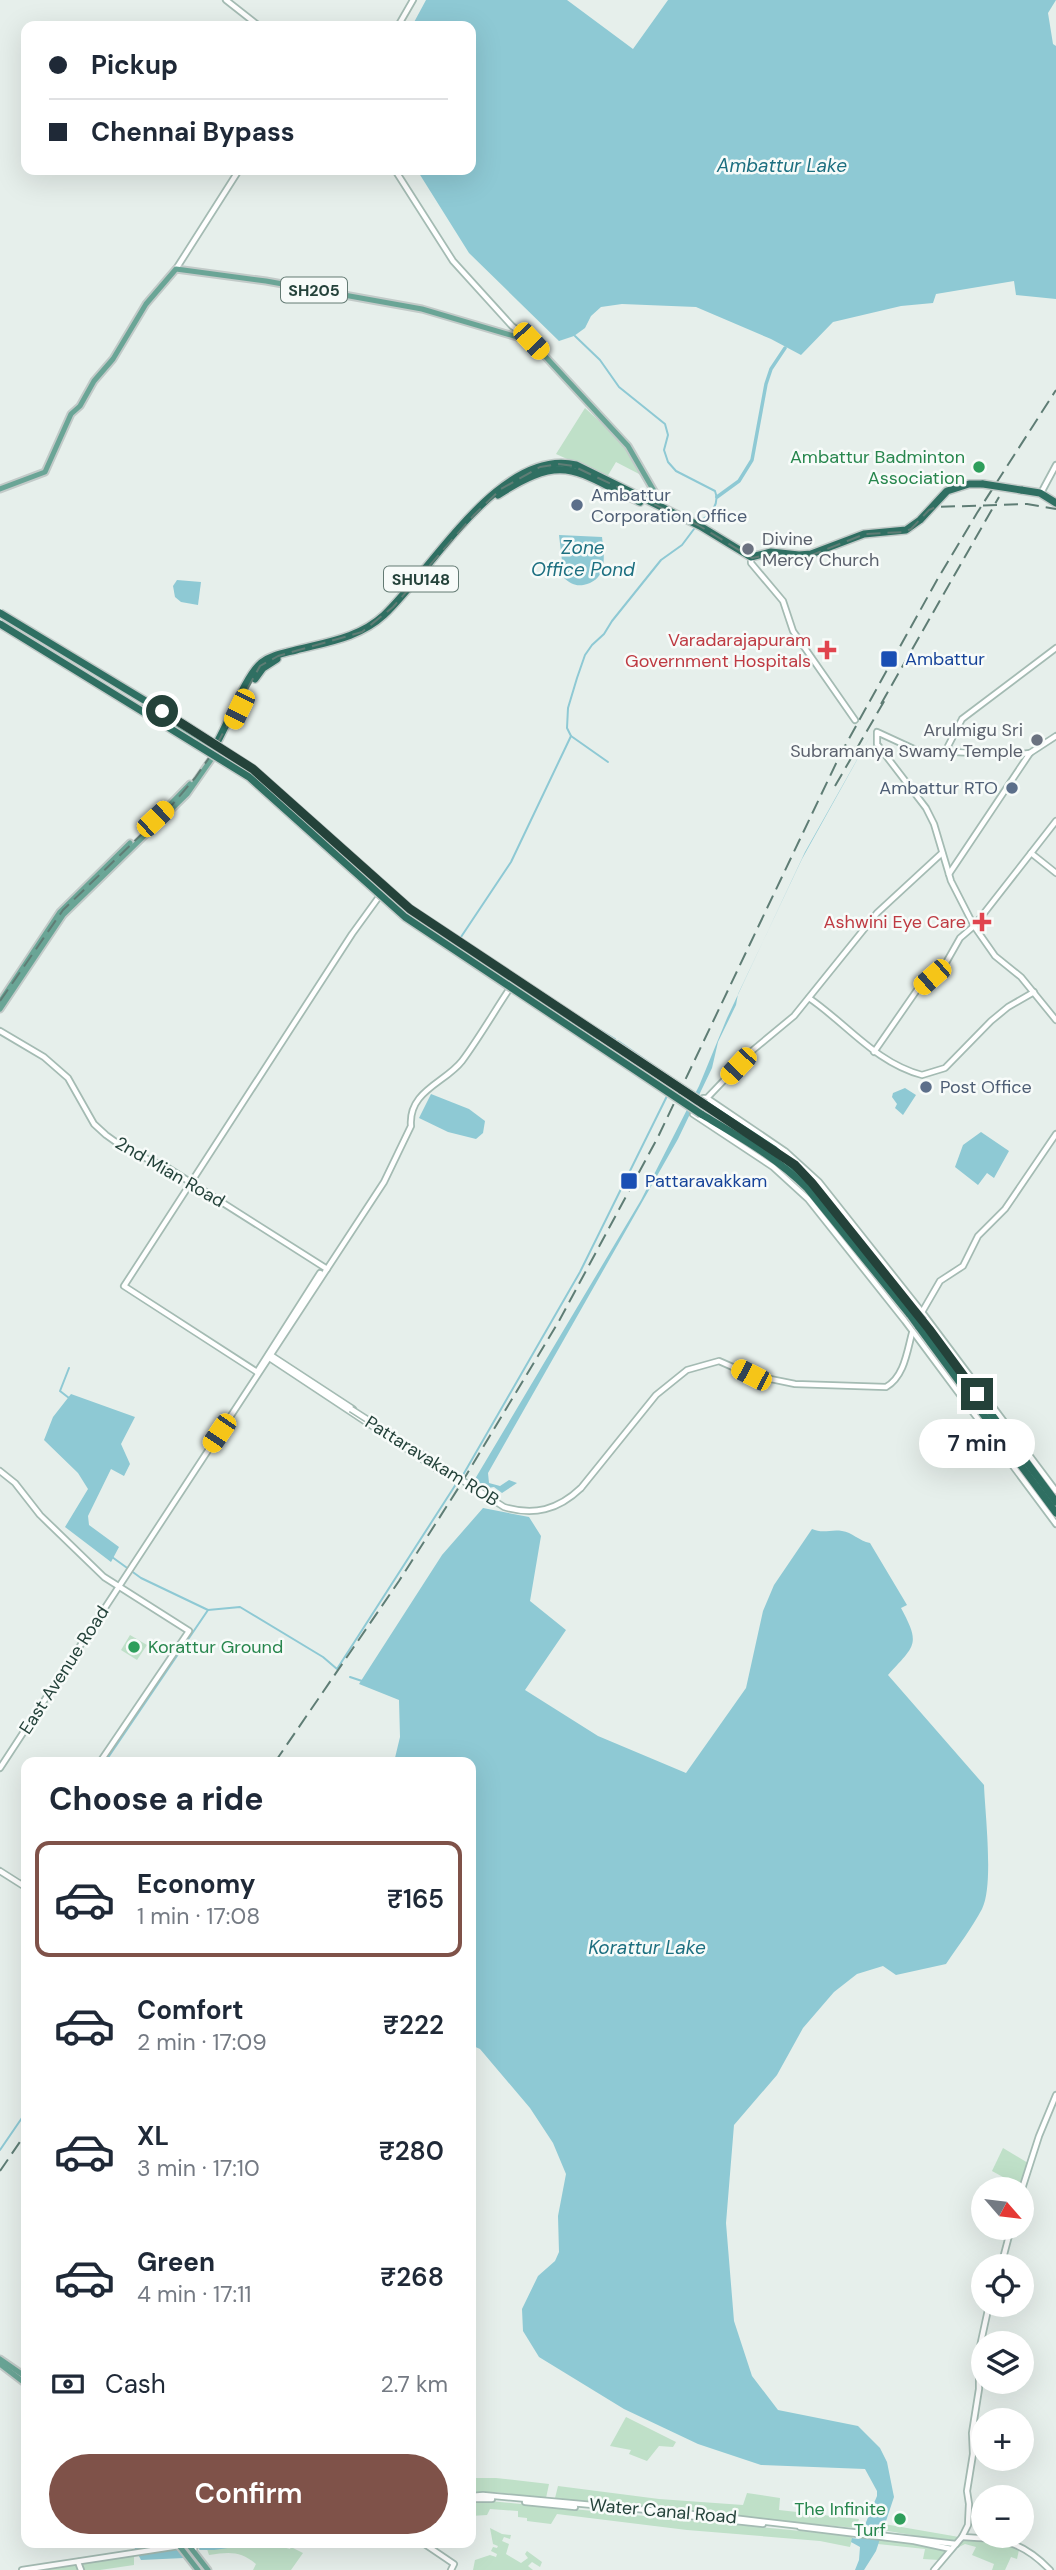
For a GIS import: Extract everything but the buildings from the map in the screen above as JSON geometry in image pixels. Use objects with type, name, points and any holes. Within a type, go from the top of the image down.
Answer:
[{"type":"highway","name":"SHU148","points":[[215,749],[259,664],[279,654],[364,630],[385,614],[489,498],[522,473],[550,463],[567,463],[601,476],[696,526],[750,559]]},
{"type":"highway","points":[[750,559],[774,555],[805,559],[864,537],[909,533],[922,522],[947,491],[960,486],[983,484],[1037,493],[1056,505]]},
{"type":"highway","points":[[0,618],[182,723],[253,769],[410,909],[662,1076],[702,1108]]},
{"type":"highway","points":[[0,618],[249,777],[405,917],[656,1084],[702,1108]]},
{"type":"highway","points":[[526,990],[720,1119],[810,1185],[915,1313],[917,1329],[1056,1513]]},
{"type":"highway","points":[[917,1329],[1056,1502]]},
{"type":"main road","name":"SH205","points":[[176,269],[266,281],[422,309],[531,341]]},
{"type":"main road","points":[[0,489],[45,472],[71,414],[80,406],[94,381],[113,359],[146,304],[176,269]]},
{"type":"main road","points":[[510,335],[512,326]]},
{"type":"main road","points":[[531,341],[628,446],[654,491],[656,498],[651,504]]},
{"type":"main road","points":[[0,618],[264,781],[415,919],[526,990]]},
{"type":"main road","name":"SHU148","points":[[0,1009],[60,912],[187,794],[215,749]]},
{"type":"main road","name":"SHU148","points":[[0,1002],[45,939]]},
{"type":"main road","points":[[532,988],[662,1074],[655,1084],[525,998],[526,990],[532,988]]},
{"type":"main road","points":[[0,2359],[21,2374]]},
{"type":"main road","points":[[0,2364],[21,2380]]},
{"type":"main road","points":[[181,2548],[198,2570]]},
{"type":"main road","points":[[191,2548],[208,2570]]},
{"type":"street","points":[[226,0],[253,21]]},
{"type":"street","points":[[401,21],[413,0]]},
{"type":"street","points":[[176,269],[236,175]]},
{"type":"street","points":[[398,175],[453,261],[512,326],[531,341]]},
{"type":"street","points":[[1037,493],[1056,465]]},
{"type":"street","points":[[750,559],[783,601],[793,631],[855,720]]},
{"type":"street","points":[[945,752],[962,719],[1056,648]]},
{"type":"street","points":[[1030,753],[1012,755],[916,750],[877,732],[877,744],[926,808],[934,824],[949,874],[974,926],[995,956],[1017,973],[1056,1020]]},
{"type":"street","points":[[949,874],[1030,753],[1056,736]]},
{"type":"street","points":[[874,1052],[917,990],[943,968],[960,938],[974,926],[1056,821]]},
{"type":"street","points":[[702,1108],[753,1050],[794,1016],[877,913],[942,853]]},
{"type":"street","points":[[1031,853],[1056,873]]},
{"type":"street","points":[[257,1372],[124,1286],[352,934],[383,892]]},
{"type":"street","points":[[179,1492],[393,1168],[422,1095],[457,1066],[512,981]]},
{"type":"street","points":[[809,998],[832,1014],[874,1052],[922,1075],[937,1071],[952,1061],[990,1021],[1034,992]]},
{"type":"street","name":"2nd Mian Road","points":[[0,1031],[44,1057],[68,1078],[93,1124],[106,1135],[127,1150],[157,1162],[191,1182],[325,1269]]},
{"type":"street","points":[[702,1108],[785,1151],[819,1182],[915,1313],[1056,1491]]},
{"type":"street","points":[[702,1108],[808,1199],[917,1329],[1056,1524]]},
{"type":"street","name":"Pattaravakam ROB","points":[[340,1402],[504,1507],[531,1513],[550,1509],[568,1500],[581,1488],[656,1395],[687,1370],[719,1361],[751,1375],[795,1384],[886,1387],[894,1382],[902,1370],[917,1329],[915,1313],[940,1281],[963,1266],[978,1236],[1005,1209],[1056,1134]]},
{"type":"street","points":[[179,1492],[269,1356]]},
{"type":"street","points":[[269,1356],[446,1469],[445,1473],[340,1402]]},
{"type":"street","points":[[0,1471],[15,1483],[40,1515],[104,1577],[189,1631],[103,1757]]},
{"type":"street","name":"East Avenue Road","points":[[0,1766],[179,1492]]},
{"type":"street","points":[[0,1871],[21,1884]]},
{"type":"street","points":[[1026,2177],[1056,2095]]},
{"type":"street","points":[[934,2570],[962,2537],[969,2517],[967,2491],[979,2389],[979,2351],[986,2317]]},
{"type":"street","name":"Water Canal Road","points":[[476,2498],[651,2509],[855,2533]]},
{"type":"street","name":"Water Canal Road","points":[[521,2500],[855,2533]]},
{"type":"street","points":[[855,2533],[956,2544]]},
{"type":"street","points":[[883,2535],[951,2549]]},
{"type":"street","points":[[962,2537],[1016,2543],[1035,2554],[1050,2570]]},
{"type":"street","points":[[22,2570],[162,2548]]},
{"type":"street","points":[[193,2548],[197,2556]]},
{"type":"street","points":[[430,2548],[454,2564],[451,2570]]},
{"type":"street","points":[[78,2562],[81,2570]]},
{"type":"green space","points":[[585,408],[624,444],[641,475],[616,462],[607,477],[556,454]]},
{"type":"green space","name":"Korattur Ground","points":[[130,1635],[147,1645],[137,1660],[121,1650]]},
{"type":"green space","points":[[1003,2148],[1028,2163],[1024,2177],[1003,2177],[992,2171]]},
{"type":"green space","points":[[626,2417],[676,2442],[673,2447],[659,2446],[647,2461],[629,2454],[631,2450],[610,2446]]},
{"type":"green space","points":[[476,2478],[549,2484],[546,2498],[494,2492],[476,2494]]},
{"type":"green space","points":[[558,2486],[659,2499],[743,2505],[747,2493],[780,2498],[779,2510],[859,2519],[856,2528],[585,2502],[555,2498]]},
{"type":"green space","points":[[476,2501],[853,2536],[850,2547],[820,2541],[687,2530],[557,2514],[551,2524],[527,2521],[527,2518],[518,2517],[518,2511],[490,2509],[487,2515],[476,2516]]},
{"type":"green space","points":[[884,2524],[959,2537],[954,2542],[882,2530]]},
{"type":"green space","points":[[490,2528],[511,2535],[510,2539],[504,2537],[502,2541],[509,2544],[506,2554],[521,2563],[528,2558],[525,2554],[527,2551],[542,2562],[540,2567],[532,2562],[528,2566],[533,2570],[473,2570],[475,2560],[490,2555],[496,2557],[497,2554],[491,2551],[498,2546],[493,2544]]},
{"type":"green space","points":[[879,2539],[948,2550],[939,2560],[923,2559],[925,2549],[878,2544]]},
{"type":"green space","points":[[964,2540],[971,2541],[971,2546],[965,2544],[955,2549]]},
{"type":"green space","points":[[207,2548],[293,2548],[303,2553],[291,2570],[253,2570],[256,2564],[240,2555],[209,2555]]},
{"type":"green space","points":[[976,2548],[1019,2550],[1017,2559],[1011,2557],[1005,2570],[992,2570],[994,2564],[972,2555]]},
{"type":"green space","points":[[134,2556],[134,2565],[100,2570],[41,2570]]},
{"type":"water","name":"Ambattur Lake","points":[[426,0],[567,0],[633,49],[668,0],[1056,0],[1048,13],[1053,44],[1056,46],[1056,299],[1016,295],[1014,281],[936,294],[933,303],[901,306],[833,322],[801,355],[696,307],[622,304],[601,307],[591,316],[585,328],[574,336],[559,341],[469,253],[420,175],[476,175],[476,21],[415,21]]},
{"type":"water","name":"Zone Office Pond","points":[[559,535],[602,537],[604,563],[596,579],[579,585],[564,578]]},
{"type":"water","points":[[177,580],[201,582],[198,605],[181,602],[175,597],[173,586]]},
{"type":"water","points":[[872,733],[802,859],[769,928],[805,852]]},
{"type":"water","points":[[738,995],[718,1042],[712,1068],[678,1139],[488,1473],[489,1483],[500,1486],[509,1480],[517,1483],[502,1493],[494,1487],[482,1489],[475,1479],[641,1200],[699,1086]]},
{"type":"water","points":[[905,1088],[916,1095],[903,1115],[895,1108],[897,1104],[892,1097],[893,1093]]},
{"type":"water","points":[[431,1094],[469,1109],[485,1121],[483,1133],[476,1139],[448,1132],[419,1118]]},
{"type":"water","points":[[981,1132],[1009,1151],[994,1178],[987,1173],[978,1185],[955,1167],[963,1145]]},
{"type":"water","points":[[71,1394],[135,1417],[121,1444],[130,1464],[124,1476],[111,1469],[88,1516],[89,1525],[119,1547],[111,1562],[65,1527],[88,1489],[78,1473],[44,1440],[53,1417]]},
{"type":"water","name":"Korattur Lake","points":[[483,1508],[529,1517],[541,1536],[530,1601],[566,1630],[525,1690],[598,1736],[686,1773],[746,1688],[763,1611],[774,1585],[812,1529],[846,1532],[870,1543],[907,1605],[901,1608],[911,1630],[912,1644],[888,1675],[984,1785],[988,1867],[986,1898],[978,1916],[946,1964],[896,1975],[883,1966],[857,1974],[834,1992],[803,2028],[777,2075],[734,2125],[726,2223],[734,2321],[752,2376],[778,2410],[858,2426],[880,2448],[887,2462],[894,2497],[876,2551],[864,2570],[855,2570],[860,2547],[851,2542],[852,2538],[859,2539],[877,2496],[865,2469],[761,2465],[698,2444],[624,2409],[539,2357],[523,2331],[522,2309],[538,2276],[555,2261],[559,2252],[558,2216],[566,2174],[553,2143],[530,2108],[476,2047],[476,1757],[395,1757],[400,1737],[399,1700],[359,1684],[442,1555]]},
{"type":"water","points":[[135,2548],[152,2548],[156,2552],[177,2550],[184,2558],[141,2560]]},
{"type":"waterway","points":[[575,336],[600,360],[619,387],[665,424],[668,435],[664,450],[668,462],[676,471],[715,491],[713,509],[700,521]]},
{"type":"waterway","points":[[717,497],[739,481],[752,460],[766,384],[771,369],[785,348]]},
{"type":"waterway","points":[[608,762],[571,736],[567,728],[568,708],[585,655],[661,560],[682,545],[694,529]]},
{"type":"waterway","points":[[461,937],[511,862],[571,736]]},
{"type":"waterway","points":[[579,1017],[615,1039]]},
{"type":"waterway","points":[[618,1041],[675,1080]]},
{"type":"waterway","points":[[463,1475],[580,1272],[668,1094]]},
{"type":"waterway","points":[[69,1368],[60,1391],[69,1398]]},
{"type":"waterway","points":[[112,1557],[141,1578],[208,1610],[240,1607],[323,1657],[337,1669],[458,1481]]},
{"type":"waterway","points":[[108,1757],[208,1610]]},
{"type":"waterway","points":[[350,1677],[362,1681]]},
{"type":"waterway","points":[[0,2150],[21,2119]]},
{"type":"waterway","points":[[200,2549],[221,2548]]},
{"type":"railway","points":[[278,1757],[399,1581],[559,1321],[658,1137],[841,753],[937,580],[1056,390]]},
{"type":"railway","points":[[0,1001],[63,910],[171,806],[195,778],[211,755],[260,666],[278,656],[362,632],[393,607],[474,515],[501,489],[540,467],[559,464],[573,466],[698,525],[752,558],[772,554],[807,557],[865,534],[904,532],[936,507],[1027,504],[1056,509]]},
{"type":"railway","points":[[881,704],[999,497]]},
{"type":"railway","points":[[835,786],[886,698]]},
{"type":"railway","points":[[0,2171],[21,2140]]},
{"type":"place","name":"Ambattur Badminton Association","points":[[979,467]]},
{"type":"place","name":"Ambattur Corporation Office","points":[[577,505]]},
{"type":"place","name":"Divine Mercy Church","points":[[748,549]]},
{"type":"place","name":"Varadarajapuram Government Hospitals","points":[[827,650]]},
{"type":"place","name":"Ambattur","points":[[889,659]]},
{"type":"place","name":"Arulmigu Sri Subramanya Swamy Temple","points":[[1037,740]]},
{"type":"place","name":"Ambattur RTO","points":[[1012,788]]},
{"type":"place","name":"Ashwini Eye Care","points":[[982,922]]},
{"type":"place","name":"Post Office","points":[[926,1087]]},
{"type":"place","name":"Pattaravakkam","points":[[629,1181]]},
{"type":"place","name":"Korattur Ground","points":[[134,1647]]},
{"type":"place","name":"The Infinite Turf","points":[[900,2519]]},
{"type":"route","points":[[162,711],[253,769],[410,909],[795,1165],[929,1329],[977,1394]]}]
